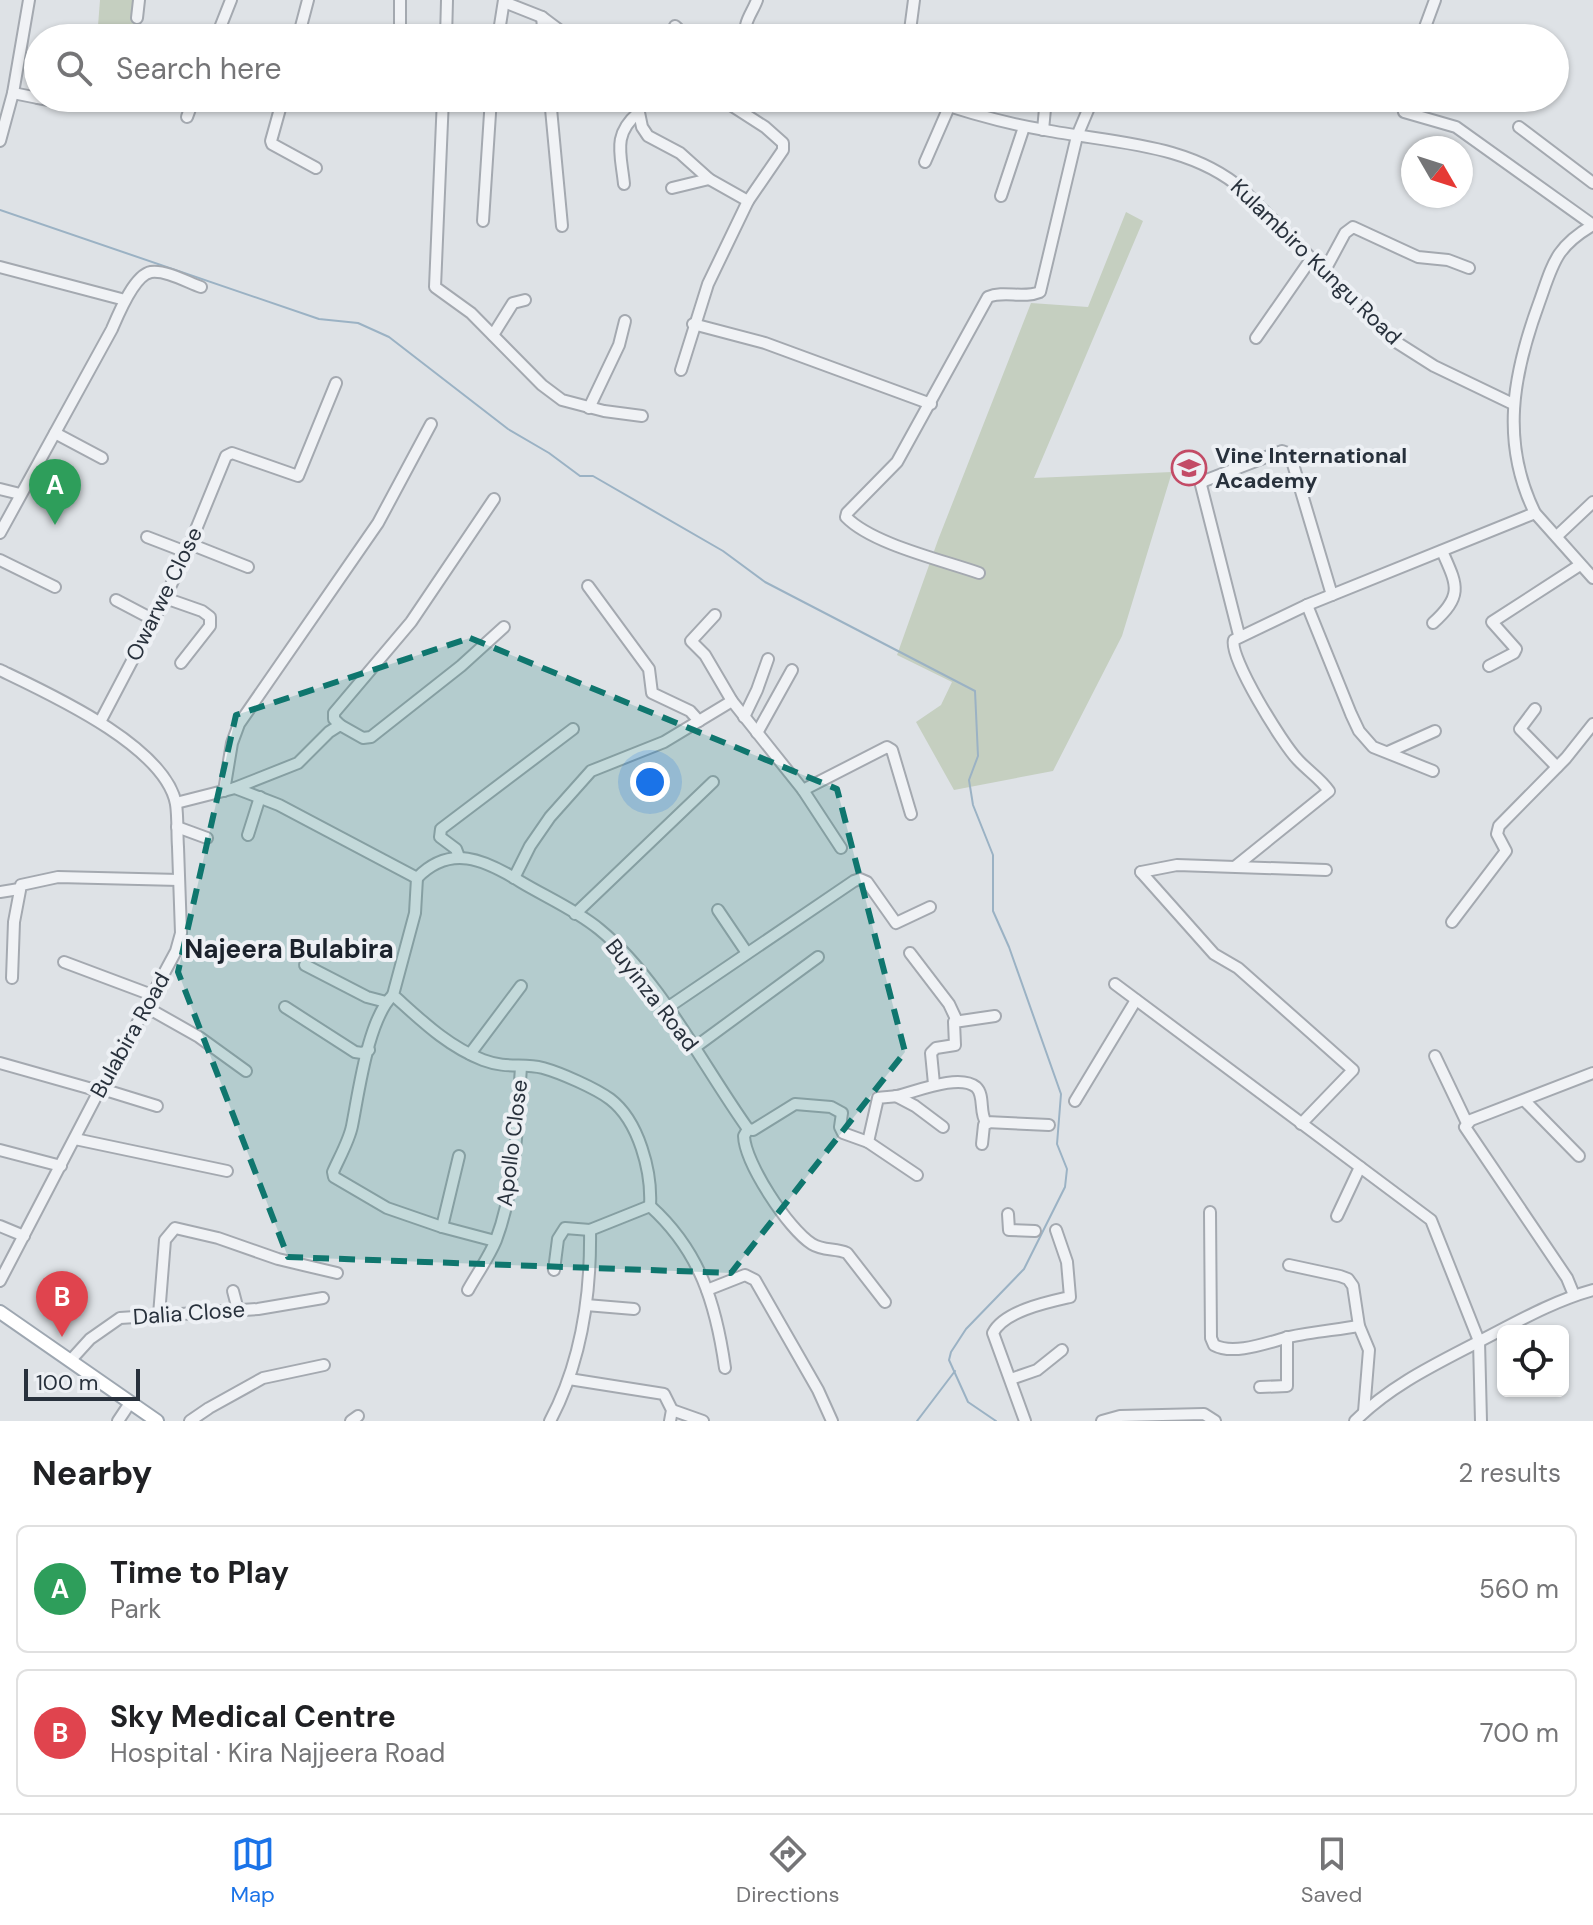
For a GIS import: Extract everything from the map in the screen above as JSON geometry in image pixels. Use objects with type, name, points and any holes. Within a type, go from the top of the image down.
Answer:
[{"type":"main road","points":[[0,1312],[157,1421]]},
{"type":"street","points":[[25,24],[29,0]]},
{"type":"street","points":[[137,18],[139,0]]},
{"type":"street","points":[[222,24],[231,0]]},
{"type":"street","points":[[302,24],[308,0]]},
{"type":"street","points":[[400,0],[400,24]]},
{"type":"street","points":[[446,24],[447,0]]},
{"type":"street","points":[[749,24],[757,0]]},
{"type":"street","points":[[911,24],[914,0]]},
{"type":"street","points":[[1426,24],[1435,0]]},
{"type":"street","points":[[500,24],[504,1],[551,24]]},
{"type":"street","points":[[542,17],[543,24]]},
{"type":"street","points":[[0,141],[13,93],[24,29]]},
{"type":"street","points":[[13,93],[24,95]]},
{"type":"street","points":[[187,117],[189,112]]},
{"type":"street","points":[[279,112],[272,144],[316,168]]},
{"type":"street","points":[[442,112],[435,287],[471,313],[550,393],[589,408],[642,416]]},
{"type":"street","points":[[483,221],[490,112]]},
{"type":"street","points":[[551,112],[562,226]]},
{"type":"street","points":[[681,370],[708,284],[748,201],[783,150],[783,143],[742,112]]},
{"type":"street","points":[[925,162],[947,112]]},
{"type":"street","name":"Kulambiro Kungu Road","points":[[965,112],[1024,127],[1158,150],[1218,170],[1243,190],[1393,340],[1434,366],[1513,404]]},
{"type":"street","points":[[1043,130],[1045,112]]},
{"type":"street","points":[[979,573],[886,540],[846,517],[850,508],[897,462],[988,297],[996,294],[1024,297],[1037,294],[1042,289],[1077,136],[1087,112]]},
{"type":"street","points":[[1405,112],[1409,116],[1456,127],[1593,225],[1574,236],[1553,261],[1522,350],[1513,404],[1519,467],[1535,513],[1593,578]]},
{"type":"street","points":[[624,184],[621,134],[626,123],[638,113],[648,136],[680,153],[709,179],[748,201]]},
{"type":"street","points":[[1001,196],[1024,127]]},
{"type":"street","points":[[1519,127],[1593,183]]},
{"type":"street","points":[[672,188],[709,179]]},
{"type":"street","points":[[1324,272],[1345,233],[1353,227],[1418,257],[1448,260],[1469,268]]},
{"type":"street","points":[[1256,338],[1311,259]]},
{"type":"street","points":[[0,267],[125,300]]},
{"type":"street","points":[[0,533],[125,300],[142,277],[151,272],[201,287]]},
{"type":"street","points":[[493,335],[513,303],[525,300]]},
{"type":"street","points":[[589,408],[619,345],[625,321]]},
{"type":"street","points":[[693,324],[765,343],[931,404]]},
{"type":"street","name":"Owarwe Close","points":[[100,722],[165,598],[227,455],[232,453],[298,476],[336,383]]},
{"type":"street","points":[[229,790],[232,743],[239,724],[378,523],[431,424]]},
{"type":"street","points":[[55,433],[102,458]]},
{"type":"street","points":[[1239,635],[1201,485],[1204,481],[1282,451],[1290,454],[1332,595]]},
{"type":"street","points":[[0,489],[20,494]]},
{"type":"street","points":[[494,499],[411,622],[336,710],[334,719],[363,738],[371,737],[461,666],[504,627]]},
{"type":"street","points":[[1557,536],[1593,502]]},
{"type":"street","points":[[1236,866],[1329,791],[1317,774],[1296,758],[1265,712],[1233,652],[1232,644],[1239,635],[1535,513]]},
{"type":"street","points":[[147,537],[248,567]]},
{"type":"street","points":[[1433,623],[1453,601],[1456,590],[1442,551]]},
{"type":"street","points":[[0,560],[55,587]]},
{"type":"street","points":[[1489,666],[1516,649],[1492,622],[1580,565]]},
{"type":"street","points":[[588,586],[649,669],[652,693],[690,711],[699,721]]},
{"type":"street","points":[[165,598],[202,611],[210,617],[210,626],[181,663]]},
{"type":"street","points":[[116,600],[154,620]]},
{"type":"street","points":[[1307,605],[1359,731],[1373,747],[1433,771]]},
{"type":"street","points":[[715,615],[691,641],[705,655],[738,709],[803,790],[841,848]]},
{"type":"street","points":[[514,878],[530,846],[550,817],[591,771],[651,748],[699,721],[750,706],[768,659]]},
{"type":"street","name":"Bulabira Road","points":[[0,670],[100,722],[148,758],[167,781],[176,803],[181,933],[176,951],[0,1281]]},
{"type":"street","points":[[757,733],[792,670]]},
{"type":"street","points":[[1535,709],[1520,729],[1557,767]]},
{"type":"street","points":[[1452,922],[1506,851],[1498,838],[1497,829],[1557,767],[1593,724]]},
{"type":"street","points":[[176,803],[229,790],[301,762],[329,732],[340,725]]},
{"type":"street","points":[[495,1241],[387,1208],[334,1177],[333,1172],[351,1130],[372,1031],[389,999],[415,913],[417,878],[443,859],[459,857],[456,849],[440,837],[441,829],[573,729]]},
{"type":"street","points":[[1388,752],[1435,731]]},
{"type":"street","points":[[803,790],[887,747],[892,750],[911,814]]},
{"type":"street","points":[[575,914],[713,782]]},
{"type":"street","points":[[229,790],[260,797],[417,878]]},
{"type":"street","points":[[248,835],[260,797]]},
{"type":"street","points":[[177,827],[207,838]]},
{"type":"street","name":"Buyinza Road","points":[[459,857],[488,865],[514,878],[605,935],[642,974],[748,1129]]},
{"type":"street","points":[[1301,1124],[1353,1070],[1238,968],[1214,954],[1141,872],[1177,865],[1326,870]]},
{"type":"street","points":[[12,978],[14,922],[19,889],[24,883],[58,877],[179,880]]},
{"type":"street","points":[[667,1008],[860,879],[872,879],[896,923],[930,907]]},
{"type":"street","points":[[0,892],[16,887],[19,889]]},
{"type":"street","points":[[718,910],[747,953]]},
{"type":"street","points":[[910,953],[949,1004],[957,1021]]},
{"type":"street","points":[[694,1048],[818,957]]},
{"type":"street","points":[[64,962],[152,995]]},
{"type":"street","points":[[305,965],[367,997],[389,999]]},
{"type":"street","points":[[1115,984],[1431,1220],[1479,1341],[1481,1421]]},
{"type":"street","points":[[470,1054],[521,986]]},
{"type":"street","name":"Apollo Close","points":[[389,999],[470,1054],[499,1065],[521,1067],[505,1206],[495,1241],[468,1290]]},
{"type":"street","points":[[1075,1101],[1136,1000]]},
{"type":"street","points":[[146,1007],[199,1037],[246,1071]]},
{"type":"street","points":[[285,1007],[355,1052],[369,1050]]},
{"type":"street","points":[[934,1084],[931,1053],[936,1048],[955,1045],[953,1024],[995,1016]]},
{"type":"street","points":[[1435,1056],[1467,1123],[1467,1131],[1567,1278],[1574,1295]]},
{"type":"street","points":[[0,1063],[157,1106]]},
{"type":"street","points":[[521,1067],[551,1071],[608,1097],[617,1105],[637,1137],[646,1164],[651,1184],[650,1206],[685,1243],[707,1290],[718,1322],[725,1368]]},
{"type":"street","points":[[1467,1123],[1593,1073]]},
{"type":"street","points":[[868,1142],[877,1099],[934,1084],[976,1087],[980,1093],[983,1119],[988,1123],[1049,1125]]},
{"type":"street","points":[[896,1096],[943,1127]]},
{"type":"street","points":[[1525,1101],[1579,1156]]},
{"type":"street","points":[[885,1302],[847,1253],[817,1248],[779,1211],[746,1155],[744,1136],[748,1129],[753,1130],[795,1104],[838,1109],[842,1113],[840,1127],[843,1133],[868,1142],[917,1175]]},
{"type":"street","points":[[982,1144],[984,1125],[988,1123]]},
{"type":"street","points":[[75,1139],[227,1171]]},
{"type":"street","points":[[0,1150],[61,1166]]},
{"type":"street","points":[[442,1227],[459,1156]]},
{"type":"street","points":[[1337,1216],[1360,1167]]},
{"type":"street","points":[[554,1270],[558,1239],[565,1228],[590,1230],[650,1206]]},
{"type":"street","points":[[1210,1212],[1211,1338],[1214,1345],[1227,1348],[1268,1345],[1287,1337],[1359,1326]]},
{"type":"street","points":[[1008,1214],[1009,1230],[1035,1231]]},
{"type":"street","points":[[0,1226],[24,1236]]},
{"type":"street","points":[[159,1315],[165,1240],[175,1228],[337,1273]]},
{"type":"street","points":[[550,1421],[569,1379],[586,1305],[591,1266],[590,1230]]},
{"type":"street","points":[[1025,1421],[993,1333],[995,1328],[1034,1306],[1070,1297],[1067,1262],[1056,1230]]},
{"type":"street","points":[[1289,1265],[1348,1279],[1356,1297],[1359,1326],[1369,1350],[1364,1412]]},
{"type":"street","points":[[707,1290],[745,1275],[755,1280],[818,1390],[832,1421]]},
{"type":"street","points":[[1355,1421],[1394,1388],[1479,1341],[1574,1295],[1593,1290]]},
{"type":"street","points":[[233,1291],[238,1310]]},
{"type":"street","name":"Dalia Close","points":[[70,1361],[90,1339],[120,1318],[238,1310],[323,1298]]},
{"type":"street","points":[[586,1305],[634,1309]]},
{"type":"street","points":[[1260,1387],[1287,1386],[1287,1337]]},
{"type":"street","points":[[1011,1379],[1037,1370],[1062,1350]]},
{"type":"street","points":[[190,1421],[263,1378],[324,1365]]},
{"type":"street","points":[[569,1379],[660,1393],[666,1396],[671,1416],[703,1421]]},
{"type":"street","points":[[118,1421],[130,1403]]},
{"type":"street","points":[[1102,1421],[1120,1416],[1204,1414],[1215,1421]]},
{"type":"highlighted area","points":[[470,638],[837,789],[905,1052],[731,1273],[288,1257],[178,972],[236,715]]},
{"type":"green space","points":[[100,0],[136,0],[134,24],[98,24]]},
{"type":"green space","points":[[1126,212],[1143,221],[1034,478],[1172,472],[1122,636],[1053,771],[954,790],[916,722],[941,705],[952,682],[897,655],[938,540],[1031,303],[1088,307]]},
{"type":"waterway","points":[[0,210],[319,319],[358,323],[389,337],[508,429],[580,476],[593,476],[723,551],[765,582],[975,691],[978,756],[969,780],[973,805],[993,855],[993,911],[1009,947],[1061,1094],[1057,1144],[1067,1169],[1065,1187],[1024,1269],[966,1329],[951,1352],[949,1360],[968,1402],[996,1421]]},
{"type":"waterway","points":[[917,1421],[955,1371]]},
{"type":"place","name":"Vine International Academy","points":[[1189,468]]},
{"type":"place","name":"Time to Play","points":[[55,525]]},
{"type":"place","name":"Sky Medical Centre","points":[[62,1337]]},
{"type":"district","name":"Najeera Bulabira","points":[[289,949]]}]
